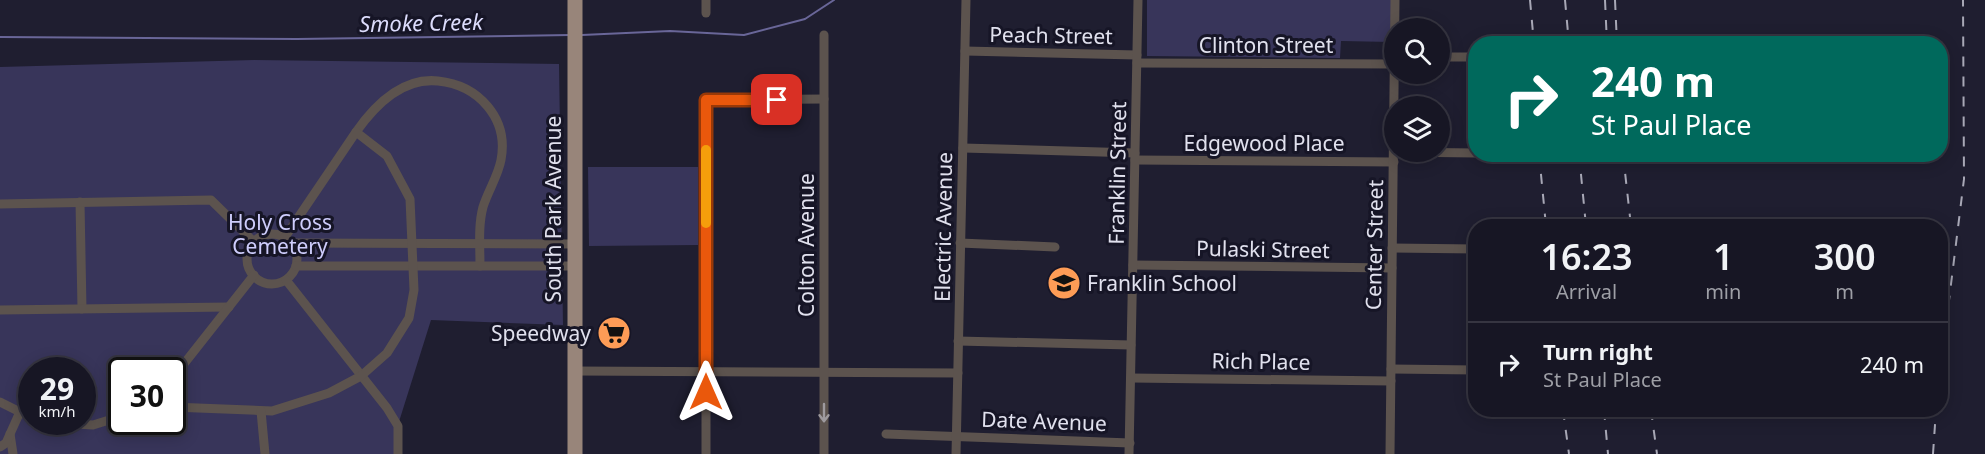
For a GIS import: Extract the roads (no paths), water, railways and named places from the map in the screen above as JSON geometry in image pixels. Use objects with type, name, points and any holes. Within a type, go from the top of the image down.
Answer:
[{"type":"main road","name":"South Park Avenue","points":[[575,6],[575,454]]},
{"type":"street","points":[[706,0],[706,13]]},
{"type":"street","name":"Electric Avenue","points":[[956,454],[966,0]]},
{"type":"street","name":"Franklin Street","points":[[1129,454],[1138,0]]},
{"type":"street","name":"Center Street","points":[[1395,0],[1395,18]]},
{"type":"street","name":"Colton Avenue","points":[[824,35],[824,454]]},
{"type":"street","name":"Peach Street","points":[[965,51],[1137,59]]},
{"type":"street","points":[[1450,57],[1468,57]]},
{"type":"street","name":"Clinton Street","points":[[1137,59],[1384,64]]},
{"type":"street","points":[[288,240],[356,132],[374,109],[407,86],[438,81],[465,88],[481,97],[494,112],[501,136],[502,159],[484,206],[480,266]]},
{"type":"street","points":[[706,454],[706,100],[824,99]]},
{"type":"street","points":[[186,408],[272,411],[329,393],[361,376],[387,353],[409,318],[414,266],[410,198],[387,156],[356,132]]},
{"type":"street","name":"Edgewood Place","points":[[963,148],[1135,157],[1384,157]]},
{"type":"street","name":"Edgewood Place","points":[[1450,154],[1468,153]]},
{"type":"street","name":"Center Street","points":[[1390,454],[1394,162]]},
{"type":"street","points":[[0,204],[212,200],[254,242]]},
{"type":"street","points":[[80,202],[81,309]]},
{"type":"street","points":[[288,240],[296,250],[296,266],[286,280],[268,283],[254,275],[247,260],[254,242],[271,234],[288,240],[414,244],[574,244]]},
{"type":"street","points":[[960,243],[1055,247]]},
{"type":"street","points":[[1392,248],[1468,249]]},
{"type":"street","name":"Pulaski Street","points":[[1133,265],[1392,268]]},
{"type":"street","points":[[296,266],[574,266]]},
{"type":"street","points":[[186,362],[254,275]]},
{"type":"street","points":[[286,280],[387,408],[398,426],[398,454]]},
{"type":"street","points":[[0,310],[229,307]]},
{"type":"street","points":[[958,340],[1131,345]]},
{"type":"street","points":[[1391,369],[1468,370]]},
{"type":"street","points":[[574,370],[958,373]]},
{"type":"street","name":"Rich Place","points":[[1131,378],[1391,381]]},
{"type":"street","points":[[0,402],[18,413]]},
{"type":"street","points":[[261,411],[265,454]]},
{"type":"street","points":[[0,447],[6,443],[18,416]]},
{"type":"street","points":[[10,434],[13,454]]},
{"type":"street","name":"Date Avenue","points":[[886,434],[1130,442]]},
{"type":"waterway","name":"Smoke Creek","points":[[582,35],[670,31],[744,35],[805,19],[834,0]]},
{"type":"waterway","name":"Smoke Creek","points":[[0,37],[297,39],[570,35]]},
{"type":"railway","points":[[1530,0],[1533,36]]},
{"type":"railway","points":[[1565,0],[1568,36]]},
{"type":"railway","points":[[1605,0],[1607,36]]},
{"type":"railway","points":[[1615,0],[1617,36]]},
{"type":"railway","points":[[1948,308],[1964,179],[1963,0]]},
{"type":"railway","points":[[1540,162],[1545,219]]},
{"type":"railway","points":[[1580,162],[1585,219]]},
{"type":"railway","points":[[1624,162],[1630,219]]},
{"type":"railway","points":[[1564,417],[1569,454]]},
{"type":"railway","points":[[1605,417],[1608,454]]},
{"type":"railway","points":[[1652,417],[1657,454]]},
{"type":"railway","points":[[1933,454],[1936,417]]},
{"type":"place","name":"Franklin School","points":[[1064,283]]},
{"type":"place","name":"Speedway","points":[[614,333]]},
{"type":"park label","name":"Holy Cross Cemetery","points":[[280,234]]}]
